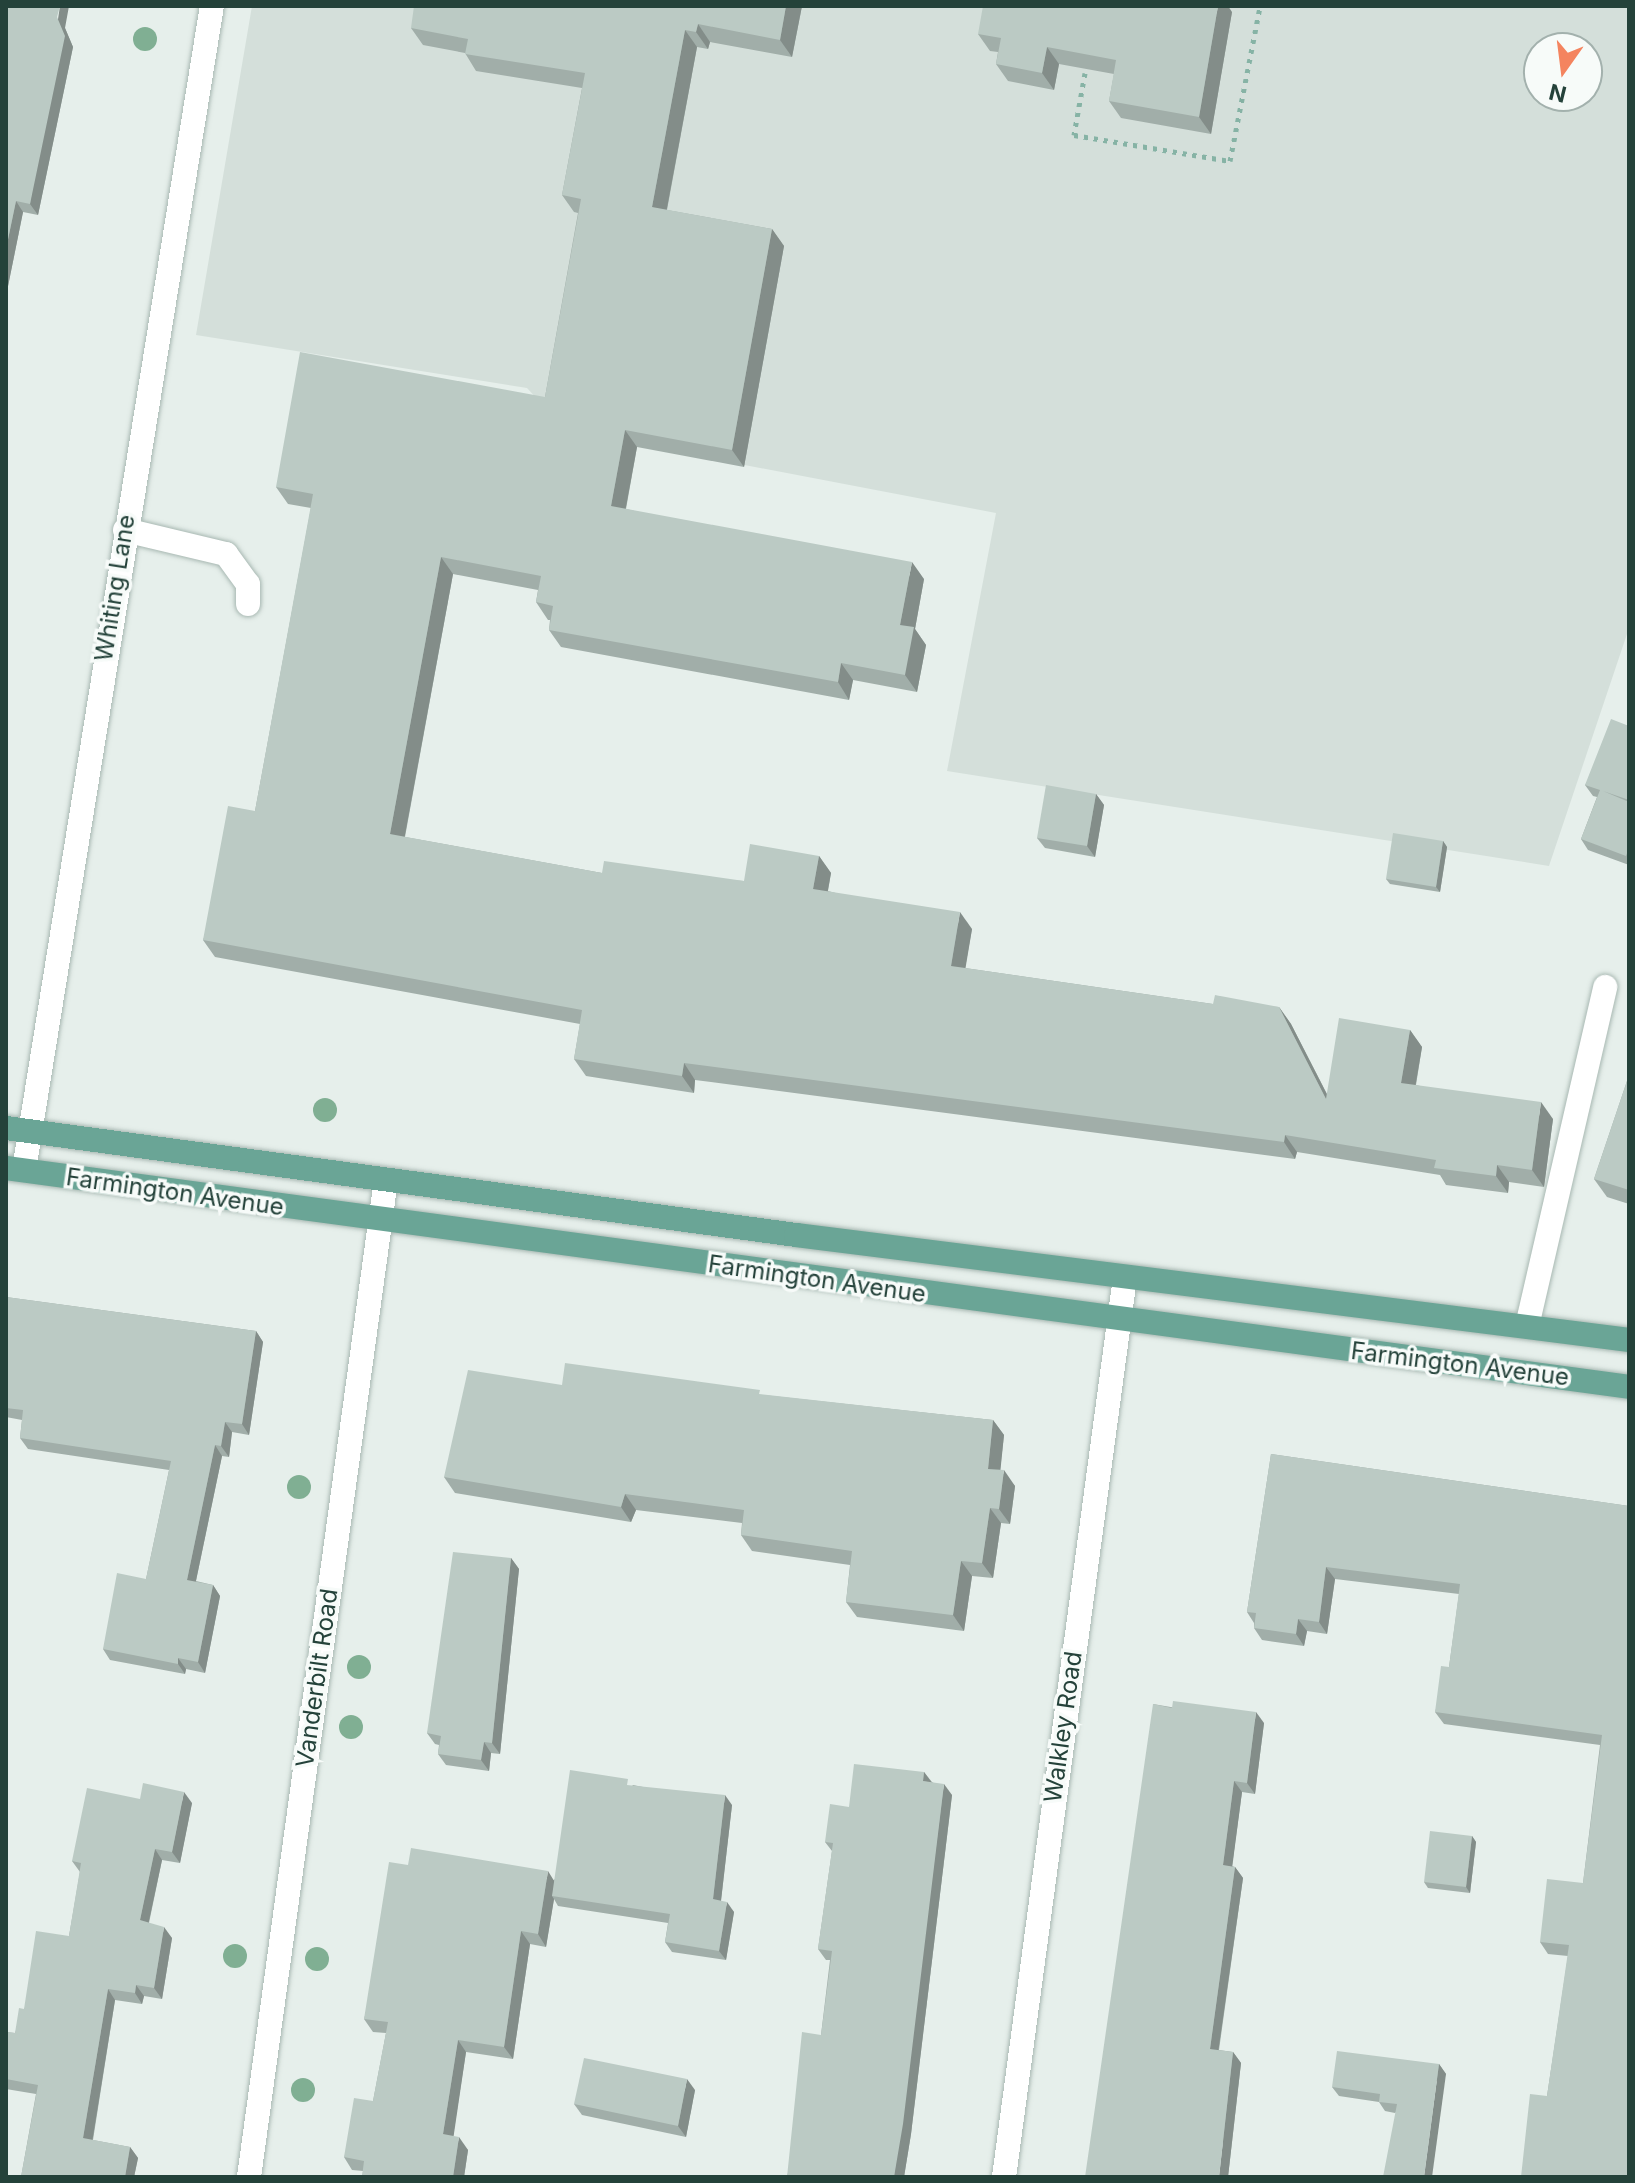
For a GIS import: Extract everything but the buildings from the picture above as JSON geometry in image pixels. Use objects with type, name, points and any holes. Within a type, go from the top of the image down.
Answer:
[{"type":"main road","name":"Farmington Avenue","points":[[17,1130],[1125,1277],[1629,1340]]},
{"type":"main road","name":"Farmington Avenue","points":[[15,1169],[380,1221],[1629,1387]]},
{"type":"street","name":"Whiting Lane","points":[[15,1169],[17,1130],[125,530],[212,6]]},
{"type":"street","points":[[125,530],[226,554],[248,584],[248,604]]},
{"type":"street","points":[[1527,1326],[1605,987]]},
{"type":"street","name":"Vanderbilt Road","points":[[249,2177],[386,1180]]},
{"type":"street","name":"Walkley Road","points":[[1004,2177],[1125,1277]]},
{"type":"path","points":[[1085,73],[1074,135],[1230,161],[1260,6]]},
{"type":"shaded area","points":[[252,6],[1629,6],[1629,628],[1549,866],[947,771],[996,513],[567,431],[527,388],[196,335]]}]
